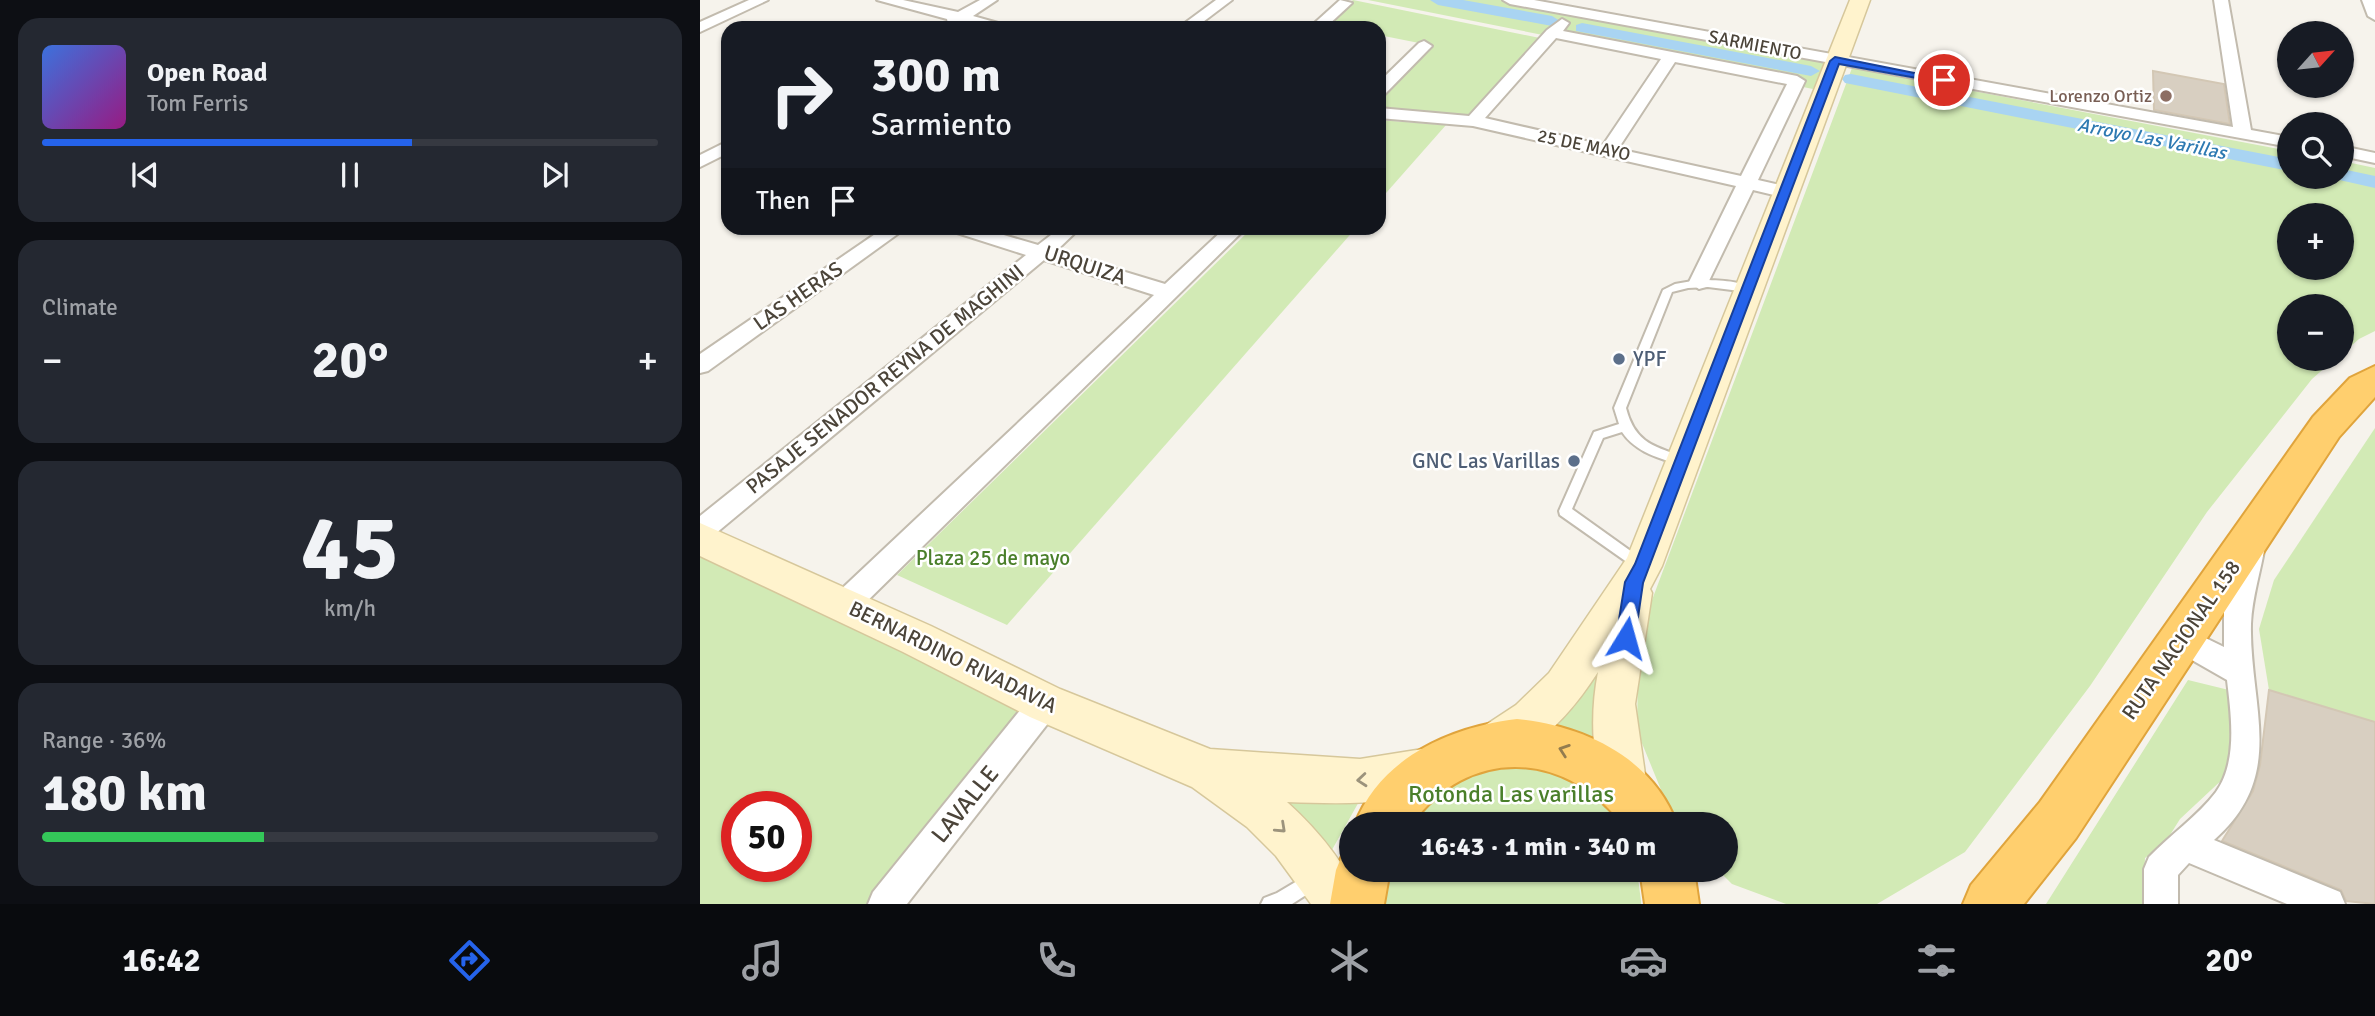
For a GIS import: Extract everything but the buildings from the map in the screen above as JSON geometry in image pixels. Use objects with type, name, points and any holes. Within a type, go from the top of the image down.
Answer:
[{"type":"highway","name":"RUTA NACIONAL 158","points":[[1990,904],[2058,820],[2253,538],[2326,427],[2375,379]]},
{"type":"highway","points":[[1390,812],[1408,788],[1429,770],[1473,748],[1497,743],[1531,742],[1565,749],[1596,765],[1637,806]]},
{"type":"main road","points":[[1637,806],[1614,704],[1638,574],[1860,0]]},
{"type":"main road","name":"BERNARDINO RIVADAVIA","points":[[700,538],[1045,703],[1208,771],[1263,811],[1342,884]]},
{"type":"main road","points":[[1497,743],[1531,720],[1564,687],[1638,574]]},
{"type":"main road","name":"BERNARDINO RIVADAVIA","points":[[1208,771],[1284,779],[1360,782],[1429,770]]},
{"type":"street","points":[[700,28],[761,0]]},
{"type":"street","points":[[884,0],[978,21]]},
{"type":"street","points":[[953,21],[990,0]]},
{"type":"street","points":[[1195,21],[1226,0]]},
{"type":"street","name":"SARMIENTO","points":[[1510,0],[2277,140]]},
{"type":"street","points":[[2221,0],[2243,133]]},
{"type":"street","points":[[2372,0],[2375,16]]},
{"type":"street","points":[[1324,21],[1346,2]]},
{"type":"street","points":[[1474,121],[1572,11]]},
{"type":"street","points":[[1552,33],[1797,81],[1699,282]]},
{"type":"street","points":[[1386,84],[1424,46]]},
{"type":"street","points":[[1608,150],[1671,56]]},
{"type":"street","name":"25 DE MAYO","points":[[1386,114],[1474,121],[1786,192]]},
{"type":"street","points":[[2354,154],[2375,158]]},
{"type":"street","name":"LAS HERAS","points":[[700,365],[886,235]]},
{"type":"street","name":"URQUIZA","points":[[986,235],[1168,292]]},
{"type":"street","name":"PASAJE SENADOR REYNA DE MAGHINI","points":[[700,531],[1062,235]]},
{"type":"street","points":[[844,605],[1229,235]]},
{"type":"street","points":[[2161,904],[2172,856],[2229,800],[2245,759],[2248,723],[2237,632],[2238,604],[2247,579],[2253,538]]},
{"type":"street","points":[[2182,639],[2241,672]]},
{"type":"street","name":"LAVALLE","points":[[885,904],[1045,703]]},
{"type":"street","points":[[2172,856],[2328,904]]},
{"type":"lane","points":[[1683,461],[1639,445],[1623,427],[1620,408],[1668,290],[1686,283],[1699,282],[1748,289]]},
{"type":"lane","points":[[1623,427],[1598,435],[1565,510],[1638,574]]},
{"type":"lane","points":[[1277,903],[1342,884]]},
{"type":"green space","points":[[1353,0],[1540,38],[1470,116],[1386,110],[1386,89],[1429,45],[1386,36],[1386,21],[1328,21]]},
{"type":"green space","points":[[1368,0],[1500,0],[1825,61],[1813,89]]},
{"type":"green space","points":[[1852,68],[2277,149],[2277,189],[2354,189],[2354,164],[2375,168],[2375,331],[2354,343],[2354,294],[2277,294],[2277,371],[2321,371],[2312,379],[2207,512],[2090,686],[1965,852],[1877,904],[1786,904],[1732,884],[1730,882],[1738,882],[1738,812],[1670,812],[1637,731],[1638,669],[1649,608]]},
{"type":"green space","points":[[1386,121],[1446,125],[1386,193]]},
{"type":"green space","name":"Plaza 25 de mayo","points":[[1245,235],[1350,235],[1007,625],[897,575]]},
{"type":"green space","points":[[2375,428],[2375,722],[2269,690],[2259,629],[2274,580]]},
{"type":"green space","points":[[700,539],[1045,703],[887,904],[700,904]]},
{"type":"green space","points":[[1610,643],[1610,758],[1546,732],[1574,707]]},
{"type":"green space","points":[[2188,680],[2233,691],[2237,735],[2226,776],[2180,819],[2165,843],[2145,858],[2143,904],[2046,904]]},
{"type":"green space","name":"Rotonda Las varillas","points":[[1509,763],[1542,769],[1585,788],[1610,812],[1413,812],[1437,790],[1478,771]]},
{"type":"green space","points":[[1276,795],[1318,802],[1361,798],[1353,812],[1339,812],[1339,837],[1328,857]]},
{"type":"green space","name":"Rotonda Las varillas","points":[[1383,882],[1638,882],[1641,904],[1379,904]]},
{"type":"waterway","points":[[1438,0],[1552,21]]},
{"type":"waterway","points":[[1582,28],[1811,71]]},
{"type":"waterway","name":"Arroyo Las Varillas","points":[[1851,79],[2277,163]]},
{"type":"waterway","name":"Arroyo Las Varillas","points":[[2354,178],[2375,182]]},
{"type":"place","name":"Lorenzo Ortiz","points":[[2166,96]]},
{"type":"place","name":"YPF","points":[[1619,359]]},
{"type":"place","name":"GNC Las Varillas","points":[[1574,461]]},
{"type":"route","points":[[1626,638],[1634,582],[1643,566],[1835,61],[1944,80]]}]
